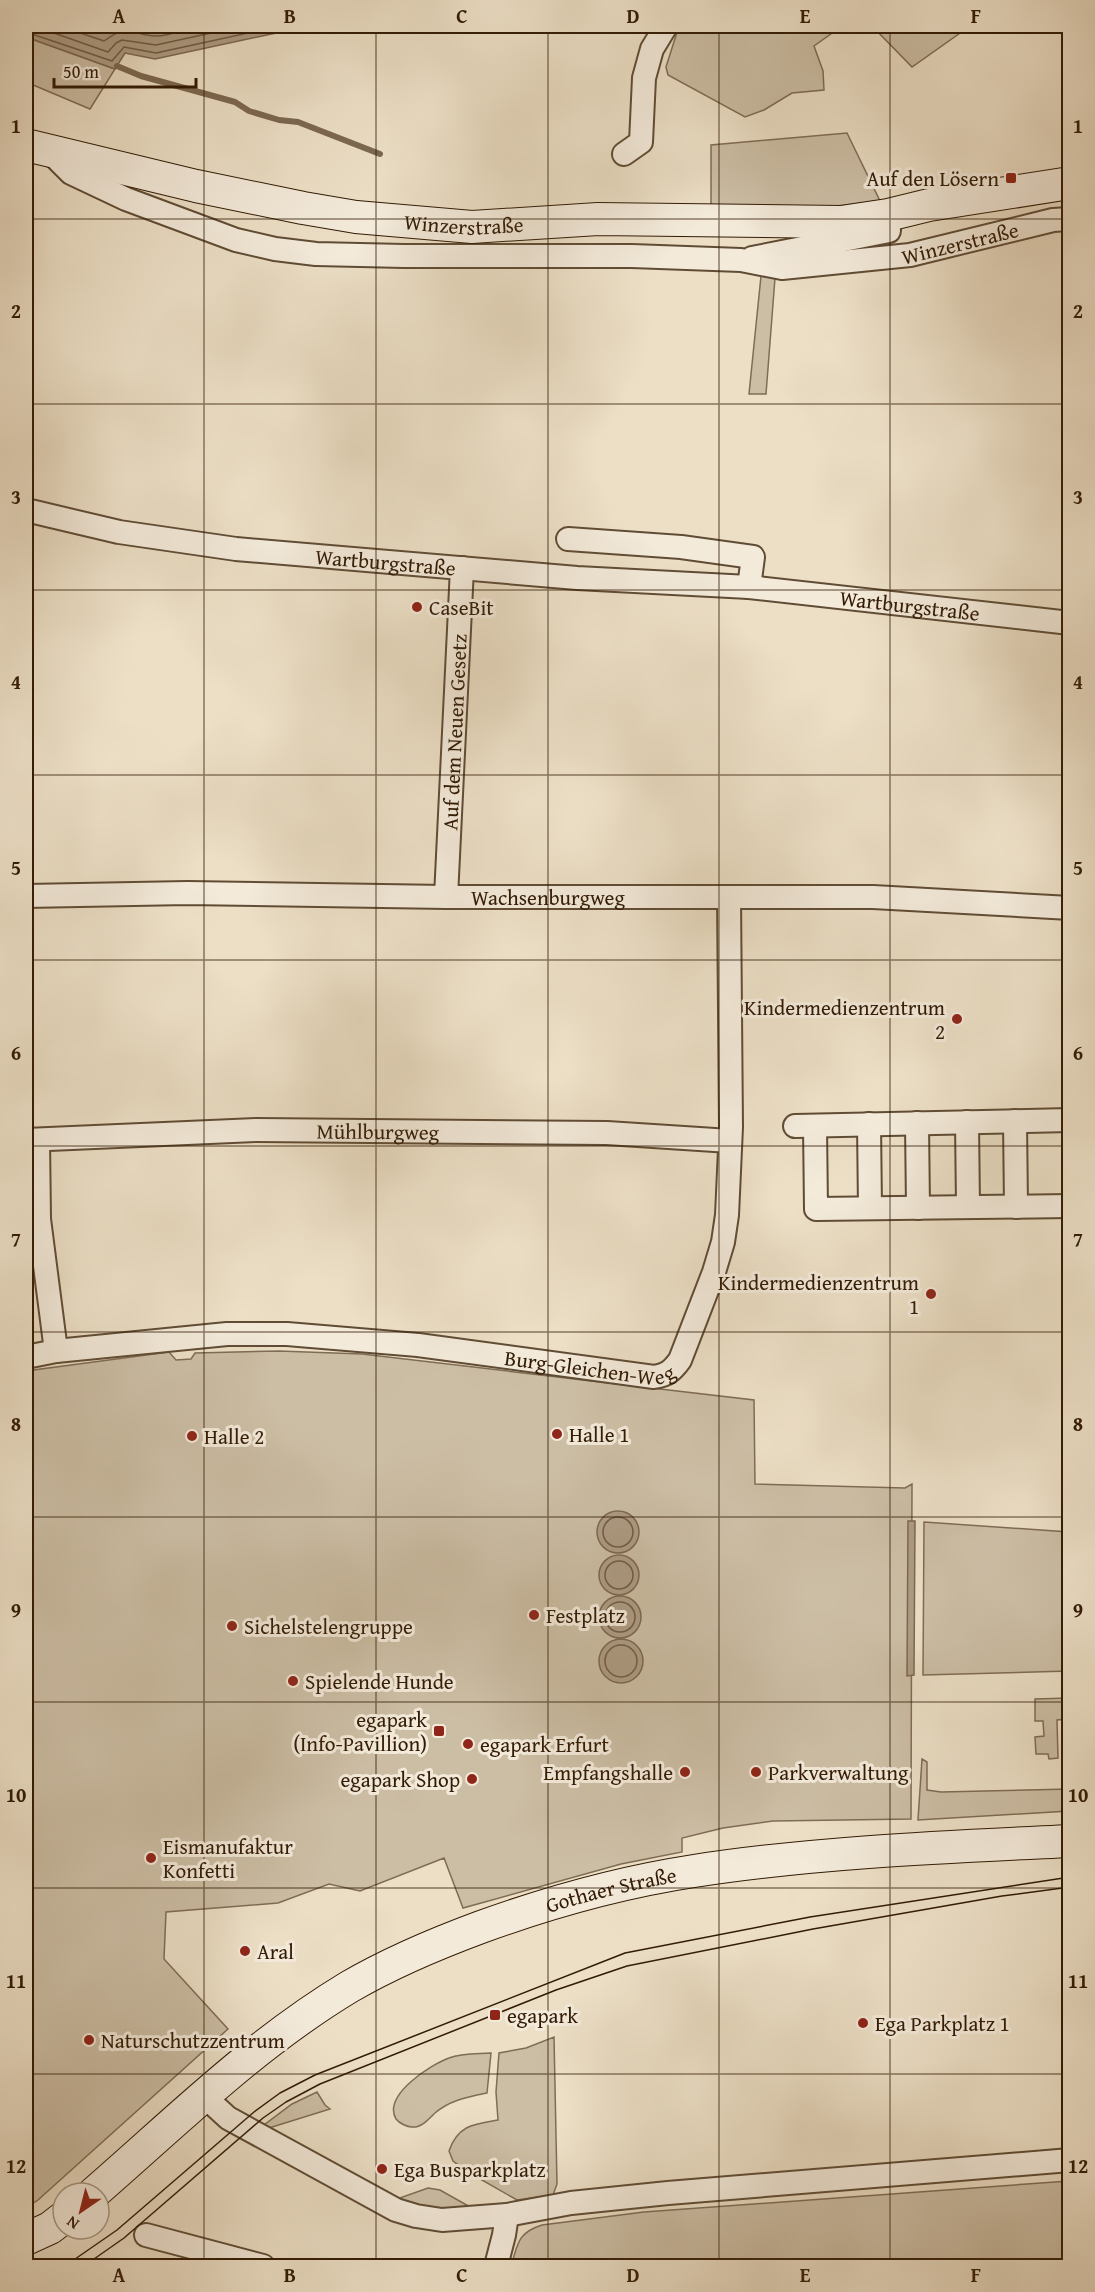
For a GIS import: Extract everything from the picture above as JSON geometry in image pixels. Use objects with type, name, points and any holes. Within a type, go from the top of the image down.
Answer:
[{"type":"main road","name":"Winzerstraße","points":[[36,148],[228,193],[356,217],[472,227],[598,219],[841,222],[888,215],[929,205],[1070,183]]},
{"type":"main road","name":"Gothaer Straße","points":[[107,2181],[266,2043],[350,1987],[425,1948],[514,1915],[627,1884],[694,1871],[782,1860],[1070,1841]]},
{"type":"main road","points":[[26,2239],[51,2227]]},
{"type":"street","points":[[624,154],[641,142],[644,78],[652,49],[666,26]]},
{"type":"street","name":"Winzerstraße","points":[[36,148],[71,173],[126,199],[236,240],[275,249],[316,254],[632,256],[741,260],[782,268],[910,255],[1053,220],[1070,219]]},
{"type":"street","name":"Winzerstraße","points":[[741,260],[889,231],[888,215]]},
{"type":"street","name":"Wartburgstraße","points":[[26,510],[119,532],[207,546],[577,578],[749,587],[1070,623]]},
{"type":"street","points":[[568,539],[681,547],[753,556],[749,587]]},
{"type":"street","name":"Auf dem Neuen Gesetz","points":[[446,897],[462,568]]},
{"type":"street","name":"Wachsenburgweg","points":[[26,896],[187,894],[446,897],[873,897],[1070,908]]},
{"type":"street","name":"Burg-Gleichen-Weg","points":[[26,1357],[56,1351],[226,1334],[287,1334],[418,1345],[654,1377],[666,1375],[680,1360],[714,1272],[723,1242],[727,1215],[730,1141],[729,897]]},
{"type":"street","points":[[1070,1120],[805,1126],[816,1209],[1070,1206]]},
{"type":"street","points":[[1016,1121],[1016,1207]]},
{"type":"street","points":[[967,1122],[968,1207]]},
{"type":"street","points":[[917,1123],[918,1208]]},
{"type":"street","points":[[869,1124],[870,1208]]},
{"type":"street","name":"Mühlburgweg","points":[[32,1140],[256,1130],[607,1133],[730,1141]]},
{"type":"street","points":[[32,1140],[39,1219],[56,1351]]},
{"type":"street","points":[[203,2096],[228,2118],[396,2210],[442,2220],[507,2215],[571,2203],[668,2193],[1070,2160]]},
{"type":"street","points":[[496,2266],[507,2215]]},
{"type":"street","points":[[146,2235],[263,2266]]},
{"type":"shaded area","points":[[679,26],[842,26],[814,46],[823,71],[824,90],[792,93],[764,110],[745,117],[668,75],[666,67]]},
{"type":"shaded area","points":[[882,26],[970,26],[912,67],[876,30]]},
{"type":"shaded area","points":[[26,37],[115,69],[90,109],[26,82]]},
{"type":"shaded area","points":[[847,133],[880,201],[820,208],[711,208],[711,145]]},
{"type":"shaded area","points":[[761,276],[775,278],[766,394],[749,394]]},
{"type":"shaded area","name":"egapark Erfurt","points":[[279,1351],[362,1354],[754,1400],[755,1484],[905,1488],[912,1484],[911,1819],[773,1821],[723,1828],[682,1838],[682,1852],[621,1864],[463,1908],[444,1858],[360,1891],[329,1884],[278,1903],[166,1912],[164,1959],[228,2029],[59,2181],[51,2181],[51,2188],[26,2208],[26,1371],[169,1352],[176,1360],[191,1359],[195,1353]]},
{"type":"shaded area","points":[[924,1522],[1069,1532],[1069,1671],[923,1675]]},
{"type":"shaded area","points":[[1069,1698],[1069,1719],[1057,1720],[1058,1758],[1049,1759],[1048,1754],[1036,1754],[1035,1737],[1044,1736],[1043,1721],[1035,1721],[1035,1699]]},
{"type":"shaded area","points":[[922,1759],[927,1762],[927,1790],[941,1792],[1069,1789],[1069,1811],[918,1820]]},
{"type":"shaded area","points":[[554,2037],[557,2184],[553,2195],[517,2200],[468,2172],[453,2161],[449,2151],[457,2136],[468,2127],[498,2120],[496,2092],[499,2053],[526,2048]]},
{"type":"shaded area","points":[[491,2053],[487,2093],[447,2105],[419,2126],[408,2126],[396,2119],[394,2110],[396,2100],[402,2091],[421,2074],[441,2061],[454,2056]]},
{"type":"shaded area","points":[[317,2092],[330,2109],[269,2128],[260,2128],[292,2104]]},
{"type":"shaded area","points":[[1069,2181],[1069,2266],[511,2266],[517,2245],[523,2236],[542,2225],[644,2212]]},
{"type":"shaded area","points":[[428,2188],[440,2190],[472,2208],[442,2210],[394,2200]]},
{"type":"water","points":[[26,26],[295,26],[281,32],[155,59],[125,53],[115,69],[26,37]]},
{"type":"water","points":[[618,1511],[633,1517],[639,1532],[633,1547],[618,1553],[603,1547],[597,1532],[603,1517]]},
{"type":"water","points":[[908,1521],[915,1521],[914,1675],[907,1676]]},
{"type":"water","points":[[619,1555],[633,1561],[639,1575],[633,1589],[619,1595],[605,1589],[599,1575],[605,1561]]},
{"type":"water","points":[[620,1596],[635,1602],[641,1617],[635,1632],[620,1638],[605,1632],[599,1617],[605,1602]]},
{"type":"water","points":[[621,1639],[636,1646],[643,1661],[636,1676],[621,1683],[606,1676],[599,1661],[606,1646]]},
{"type":"waterway","points":[[117,66],[141,76],[235,102],[249,111],[279,120],[298,122],[380,154]]},
{"type":"tram line","points":[[65,2266],[117,2230],[254,2112],[280,2093],[315,2075],[625,1953],[810,1917],[1070,1877]]},
{"type":"tram line","points":[[84,2266],[124,2238],[263,2118],[286,2102],[320,2084],[556,1990],[627,1966],[813,1929],[1002,1896],[1070,1887]]},
{"type":"place","name":"Auf den Lösern","points":[[1011,178]]},
{"type":"place","name":"CaseBit","points":[[417,607]]},
{"type":"place","name":"Kindermedienzentrum 2","points":[[957,1019]]},
{"type":"place","name":"Kindermedienzentrum 1","points":[[931,1294]]},
{"type":"place","name":"Halle 1","points":[[557,1434]]},
{"type":"place","name":"Halle 2","points":[[192,1436]]},
{"type":"place","name":"Festplatz","points":[[534,1615]]},
{"type":"place","name":"Sichelstelengruppe","points":[[232,1626]]},
{"type":"place","name":"Spielende Hunde","points":[[293,1681]]},
{"type":"place","name":"egapark (Info-Pavillion)","points":[[439,1731]]},
{"type":"place","name":"egapark Erfurt","points":[[468,1744]]},
{"type":"place","name":"Empfangshalle","points":[[685,1772]]},
{"type":"place","name":"Parkverwaltung","points":[[756,1772]]},
{"type":"place","name":"egapark Shop","points":[[472,1779]]},
{"type":"place","name":"Eismanufaktur Konfetti","points":[[151,1858]]},
{"type":"place","name":"Aral","points":[[245,1951]]},
{"type":"place","name":"egapark","points":[[495,2015]]},
{"type":"place","name":"Ega Parkplatz 1","points":[[863,2023]]},
{"type":"place","name":"Naturschutzzentrum","points":[[89,2040]]},
{"type":"place","name":"Ega Busparkplatz","points":[[382,2169]]}]
